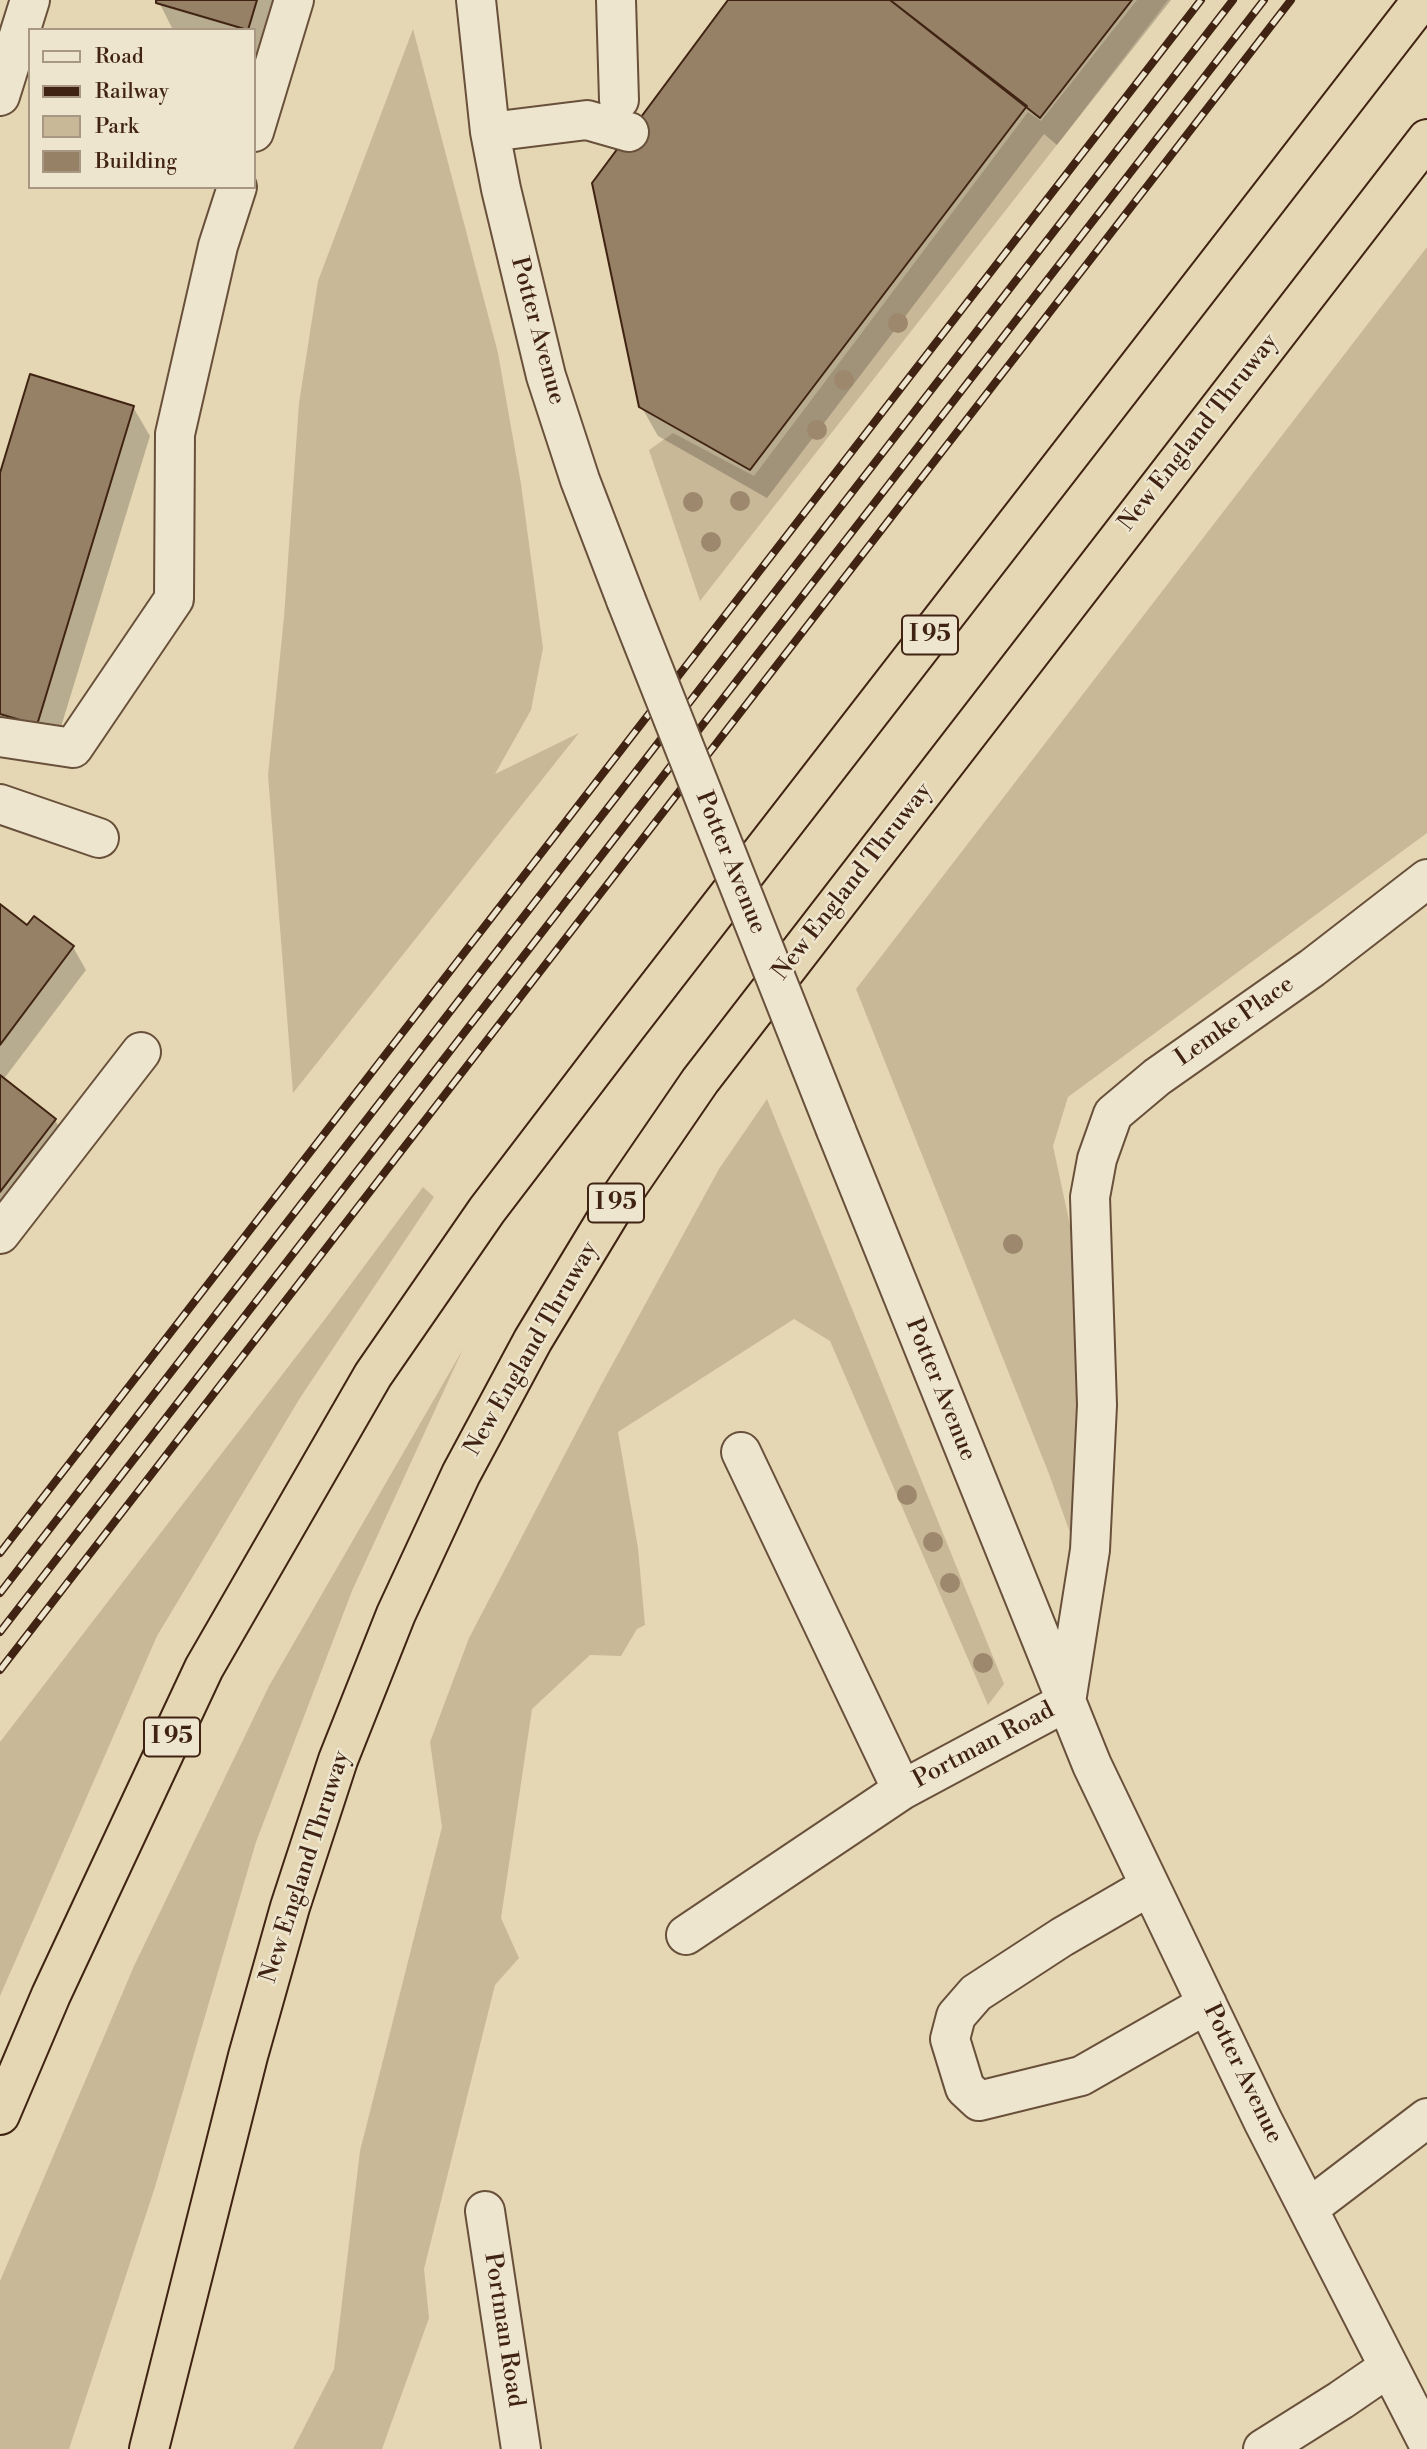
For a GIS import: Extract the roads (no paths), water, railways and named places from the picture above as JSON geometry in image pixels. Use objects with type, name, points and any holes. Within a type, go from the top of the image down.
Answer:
[{"type":"highway","name":"I 95","points":[[0,2115],[51,1995],[204,1668],[373,1375],[487,1210],[628,1025],[1422,0]]},
{"type":"highway","name":"New England Thruway","points":[[149,2449],[247,2056],[290,1907],[338,1760],[396,1614],[455,1486],[533,1340],[613,1208],[701,1082],[1427,139]]},
{"type":"street","points":[[0,96],[30,0]]},
{"type":"street","points":[[256,125],[294,0]]},
{"type":"street","name":"Potter Avenue","points":[[476,0],[490,132],[501,190],[546,376],[580,480],[626,600],[1092,1765],[1263,2121],[1427,2441]]},
{"type":"street","points":[[490,132],[624,116],[617,0]]},
{"type":"street","points":[[0,737],[73,748],[174,599],[175,434],[218,246],[236,189]]},
{"type":"street","points":[[0,804],[99,838]]},
{"type":"street","name":"Lemke Place","points":[[1066,1702],[1091,1537],[1097,1405],[1090,1197],[1097,1159],[1113,1114],[1157,1077],[1312,968],[1427,879]]},
{"type":"street","points":[[0,1234],[141,1052]]},
{"type":"street","points":[[741,1452],[902,1790]]},
{"type":"street","name":"Portman Road","points":[[686,1935],[902,1790],[1066,1702]]},
{"type":"street","points":[[1150,1886],[1062,1937],[976,1993],[956,2016],[950,2039],[965,2088],[979,2101],[1081,2076],[1207,2004]]},
{"type":"street","points":[[1309,2208],[1427,2118]]},
{"type":"street","name":"Portman Road","points":[[485,2211],[521,2449]]},
{"type":"street","points":[[1263,2449],[1389,2367]]},
{"type":"railway","points":[[0,1553],[1201,0]]},
{"type":"railway","points":[[0,1593],[1233,0]]},
{"type":"railway","points":[[0,1632],[1264,0]]},
{"type":"railway","points":[[0,1670],[1291,0]]}]
